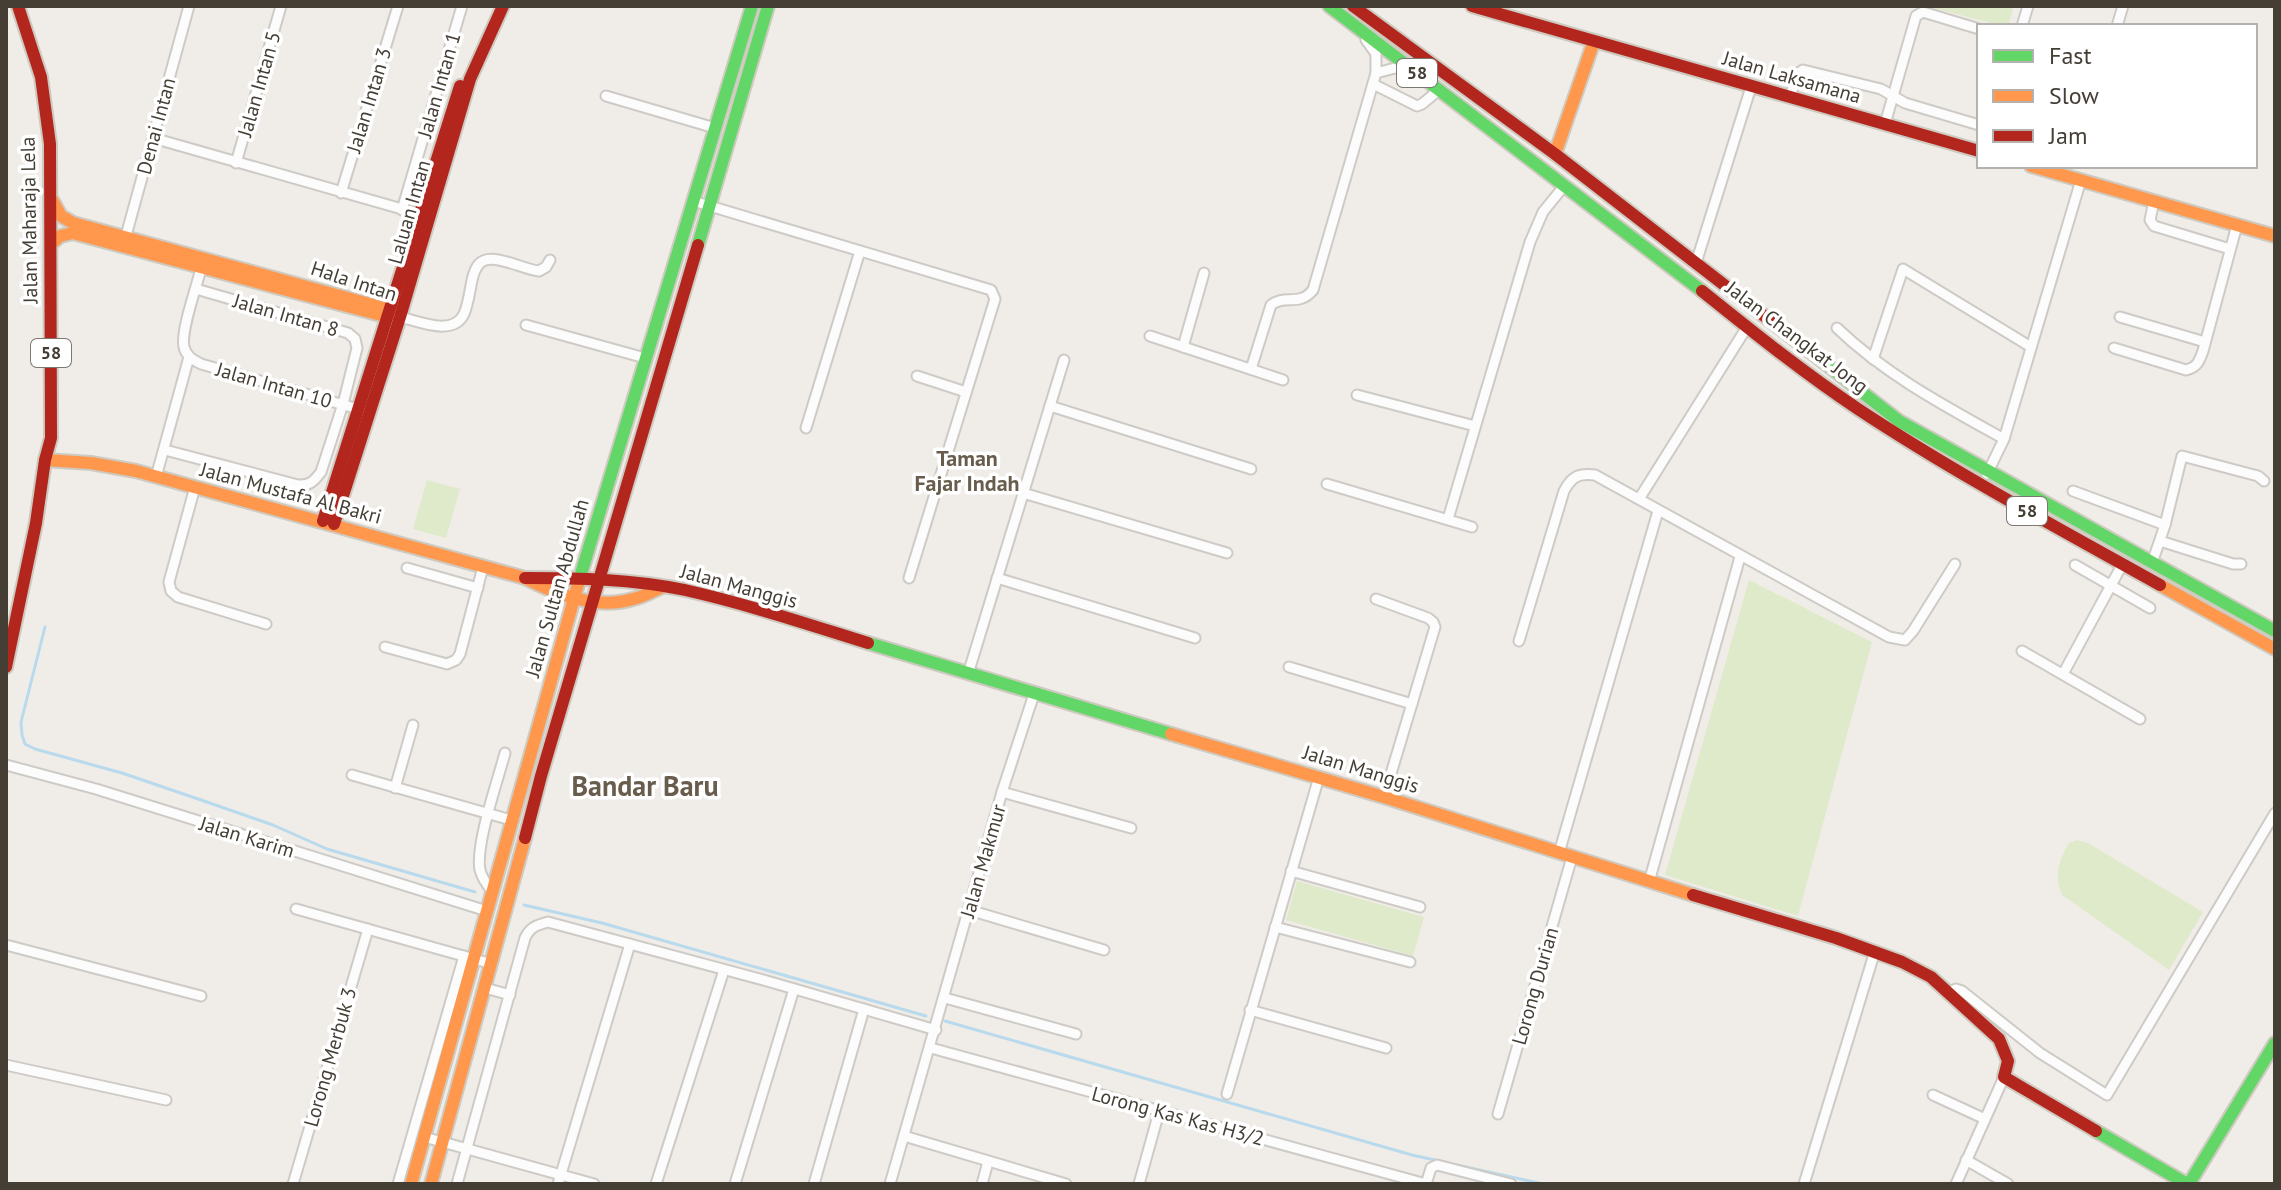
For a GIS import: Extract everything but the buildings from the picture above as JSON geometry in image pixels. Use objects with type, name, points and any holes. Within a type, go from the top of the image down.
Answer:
[{"type":"main road","name":"Jalan Maharaja Lela","points":[[6,667],[51,438],[50,144],[41,77],[18,6]]},
{"type":"main road","name":"Laluan Intan","points":[[424,216],[452,107],[495,6]]},
{"type":"main road","name":"Laluan Intan","points":[[328,523],[470,79],[503,6]]},
{"type":"main road","name":"Jalan Sultan Abdullah","points":[[411,1184],[469,957],[487,911],[574,598],[752,6]]},
{"type":"main road","name":"Jalan Sultan Abdullah","points":[[431,1184],[535,798],[768,6]]},
{"type":"main road","name":"Jalan Changkat Jong","points":[[1329,6],[1669,265],[1788,360],[1981,485],[2275,649]]},
{"type":"main road","name":"Jalan Changkat Jong","points":[[1353,6],[1555,154],[1899,421],[2275,631]]},
{"type":"main road","name":"Jalan Laksamana","points":[[1472,6],[1977,150]]},
{"type":"main road","points":[[1555,154],[1594,41]]},
{"type":"main road","points":[[1480,99],[1481,113],[1505,140]]},
{"type":"main road","name":"Jalan Maharaja Lela","points":[[45,460],[41,438],[41,221],[42,143],[46,121]]},
{"type":"main road","points":[[2038,168],[2275,236]]},
{"type":"main road","name":"Hala Intan","points":[[51,197],[57,212],[66,220],[124,241],[393,314]]},
{"type":"main road","name":"Hala Intan","points":[[51,244],[60,236],[73,233],[124,241]]},
{"type":"main road","points":[[1765,318],[1790,348],[1788,360]]},
{"type":"main road","name":"Jalan Mustafa Al Bakri","points":[[45,460],[102,465],[195,487],[525,578],[574,598]]},
{"type":"main road","name":"Jalan Mustafa Al Bakri","points":[[525,578],[580,578]]},
{"type":"main road","name":"Jalan Manggis","points":[[580,578],[662,587],[754,608],[1319,777],[1875,951],[1918,969],[1999,1039],[2008,1061],[2004,1077]]},
{"type":"main road","name":"Jalan Manggis","points":[[574,598],[594,602],[625,602],[662,587]]},
{"type":"main road","points":[[521,854],[518,833],[511,820],[522,816],[535,798]]},
{"type":"main road","points":[[2004,1077],[2188,1184],[2275,1043]]},
{"type":"street","name":"Denai Intan","points":[[124,241],[189,6]]},
{"type":"street","name":"Jalan Intan 5","points":[[236,163],[281,6]]},
{"type":"street","name":"Jalan Intan 3","points":[[341,193],[398,6]]},
{"type":"street","name":"Jalan Intan 1","points":[[402,210],[462,6]]},
{"type":"street","points":[[1885,124],[1916,16],[1923,12],[1977,28]]},
{"type":"street","points":[[1251,369],[1271,305],[1279,300],[1301,300],[1313,290],[1376,73],[1376,54],[1357,28]]},
{"type":"street","points":[[1376,73],[1400,68],[1416,73]]},
{"type":"street","points":[[1790,98],[1797,74],[1803,70],[1881,89],[1905,103],[1977,124]]},
{"type":"street","points":[[1373,84],[1417,106],[1439,90]]},
{"type":"street","points":[[1696,263],[1751,87]]},
{"type":"street","points":[[606,96],[715,128]]},
{"type":"street","points":[[153,138],[424,216]]},
{"type":"street","points":[[1981,485],[2004,439],[2081,180]]},
{"type":"street","points":[[1448,519],[1535,228],[1543,212],[1564,186]]},
{"type":"street","points":[[693,201],[991,290],[994,294],[909,578]]},
{"type":"street","points":[[2154,201],[2150,220],[2154,226],[2230,249]]},
{"type":"street","points":[[2114,348],[2186,370],[2199,363],[2237,225]]},
{"type":"street","points":[[806,428],[860,251]]},
{"type":"street","points":[[393,314],[431,325],[451,325],[459,321],[464,313],[474,274],[482,261],[489,259],[539,271],[550,260]]},
{"type":"street","name":"Jalan Intan 10","points":[[203,263],[183,338],[189,357],[201,364],[364,411]]},
{"type":"street","points":[[1873,359],[1903,269],[2031,347]]},
{"type":"street","points":[[1183,347],[1204,273]]},
{"type":"street","name":"Jalan Intan 8","points":[[165,450],[307,486],[321,472],[357,348],[355,339],[348,333],[196,289]]},
{"type":"street","points":[[2120,317],[2205,342]]},
{"type":"street","points":[[526,325],[645,358]]},
{"type":"street","points":[[1639,499],[1747,327]]},
{"type":"street","points":[[1837,328],[1873,359],[1920,392],[2004,439]]},
{"type":"street","points":[[1150,336],[1283,380]]},
{"type":"street","points":[[156,477],[189,357]]},
{"type":"street","points":[[968,674],[1064,360]]},
{"type":"street","points":[[917,376],[966,392]]},
{"type":"street","points":[[1357,395],[1475,426]]},
{"type":"street","points":[[1050,406],[1251,469]]},
{"type":"street","points":[[2152,563],[2182,456],[2258,476],[2264,481]]},
{"type":"street","points":[[1519,641],[1564,491],[1570,479],[1581,473],[1595,475],[1740,557],[1897,640],[1905,640],[1913,631],[1955,564]]},
{"type":"street","points":[[1327,484],[1472,527]]},
{"type":"street","points":[[195,487],[169,582],[171,591],[178,597],[266,624]]},
{"type":"street","points":[[2073,491],[2165,525]]},
{"type":"street","points":[[1023,493],[1227,553]]},
{"type":"street","name":"Lorong Durian","points":[[1498,1114],[1658,511]]},
{"type":"street","points":[[2160,541],[2241,564]]},
{"type":"street","points":[[1649,882],[1740,557]]},
{"type":"street","points":[[2075,565],[2150,608]]},
{"type":"street","points":[[2063,674],[2122,565]]},
{"type":"street","points":[[385,647],[447,664],[456,660],[483,567]]},
{"type":"street","points":[[407,568],[478,588]]},
{"type":"street","points":[[997,578],[1195,638]]},
{"type":"street","points":[[1376,599],[1428,618],[1435,627],[1384,797]]},
{"type":"street","points":[[2022,651],[2140,719]]},
{"type":"street","points":[[1289,667],[1412,704]]},
{"type":"street","name":"Jalan Makmur","points":[[890,1184],[1002,792],[1034,694]]},
{"type":"street","points":[[395,788],[413,725]]},
{"type":"street","points":[[492,891],[480,871],[479,859],[505,753]]},
{"type":"street","name":"Jalan Karim","points":[[6,765],[96,789],[487,911]]},
{"type":"street","points":[[352,775],[511,820]]},
{"type":"street","points":[[1227,1094],[1319,777]]},
{"type":"street","points":[[1002,792],[1131,828]]},
{"type":"street","points":[[1949,993],[1956,989],[1962,991],[2040,1053],[2107,1095],[2275,813]]},
{"type":"street","points":[[1291,871],[1420,907]]},
{"type":"street","points":[[296,909],[492,964]]},
{"type":"street","points":[[969,910],[1104,950]]},
{"type":"street","points":[[457,1184],[525,938],[532,927],[548,922],[936,1030]]},
{"type":"street","points":[[1275,927],[1410,962]]},
{"type":"street","name":"Lorong Merbuk 3","points":[[293,1184],[368,929]]},
{"type":"street","points":[[559,1179],[630,944]]},
{"type":"street","points":[[6,945],[201,996]]},
{"type":"street","points":[[1804,1184],[1875,951]]},
{"type":"street","points":[[398,1184],[469,957]]},
{"type":"street","points":[[656,1184],[724,970]]},
{"type":"street","points":[[485,988],[510,995]]},
{"type":"street","points":[[735,1184],[794,989]]},
{"type":"street","points":[[945,998],[1076,1034]]},
{"type":"street","points":[[814,1184],[864,1009]]},
{"type":"street","points":[[1250,1010],[1386,1048]]},
{"type":"street","name":"Lorong Kas Kas H3/2","points":[[931,1048],[1426,1184]]},
{"type":"street","points":[[6,1065],[166,1100]]},
{"type":"street","points":[[1956,1184],[2004,1077]]},
{"type":"street","points":[[1933,1095],[1985,1119]]},
{"type":"street","points":[[1139,1184],[1159,1112]]},
{"type":"street","points":[[904,1136],[1066,1184]]},
{"type":"street","points":[[424,1137],[559,1179],[594,1184]]},
{"type":"street","points":[[1966,1160],[2008,1184]]},
{"type":"street","points":[[982,1184],[988,1162]]},
{"type":"street","points":[[1426,1184],[1431,1168],[1437,1165],[1511,1184]]},
{"type":"green space","points":[[1925,6],[2014,6],[2009,24],[1995,24]]},
{"type":"green space","points":[[427,480],[460,489],[446,538],[413,529]]},
{"type":"green space","points":[[1749,580],[1872,642],[1798,916],[1665,875]]},
{"type":"green space","points":[[2077,840],[2088,843],[2203,912],[2169,970],[2062,895],[2058,881],[2060,863],[2069,843]]},
{"type":"green space","points":[[1297,881],[1424,917],[1413,956],[1286,920]]},
{"type":"waterway","points":[[45,627],[21,722],[25,744],[204,801],[273,825],[327,849],[475,892]]},
{"type":"waterway","points":[[524,905],[602,923],[926,1016]]},
{"type":"waterway","points":[[945,1021],[1412,1155],[1543,1184]]},
{"type":"traffic: fast","points":[[578,584],[752,6]]},
{"type":"traffic: fast","points":[[698,245],[768,6]]},
{"type":"traffic: fast","points":[[1329,6],[1702,291]]},
{"type":"traffic: fast","points":[[1803,346],[1899,421],[2275,631]]},
{"type":"traffic: fast","points":[[868,643],[1171,734]]},
{"type":"traffic: fast","points":[[2189,1184],[2275,1043]]},
{"type":"traffic: fast","points":[[2096,1131],[2187,1184]]},
{"type":"traffic: slow","points":[[1555,154],[1594,41]]},
{"type":"traffic: slow","points":[[2038,168],[2275,236]]},
{"type":"traffic: slow","points":[[52,200],[61,216],[73,223],[397,314]]},
{"type":"traffic: slow","points":[[51,244],[60,236],[73,233],[381,315]]},
{"type":"traffic: slow","points":[[45,460],[91,463],[136,471],[525,578],[550,590],[591,602],[619,602],[662,587]]},
{"type":"traffic: slow","points":[[411,1184],[578,584]]},
{"type":"traffic: slow","points":[[2160,585],[2275,649]]},
{"type":"traffic: slow","points":[[1171,734],[1384,797],[1693,895]]},
{"type":"traffic: slow","points":[[431,1184],[525,838]]},
{"type":"traffic: jam","points":[[6,667],[51,438],[50,144],[41,77],[18,6]]},
{"type":"traffic: jam","points":[[334,524],[400,317],[470,79],[503,6]]},
{"type":"traffic: jam","points":[[1353,6],[1555,154],[1803,346]]},
{"type":"traffic: jam","points":[[1472,6],[1977,150]]},
{"type":"traffic: jam","points":[[323,521],[460,86]]},
{"type":"traffic: jam","points":[[525,838],[698,245]]},
{"type":"traffic: jam","points":[[1702,291],[1818,381],[1895,433],[2160,585]]},
{"type":"traffic: jam","points":[[525,578],[625,581],[665,586],[754,608],[868,643]]},
{"type":"traffic: jam","points":[[1693,895],[1836,938],[1902,962],[1931,977],[1999,1039],[2008,1061],[2004,1077],[2096,1131]]},
{"type":"district","name":"Taman Fajar Indah","points":[[967,470]]},
{"type":"district","name":"Bandar Baru","points":[[645,786]]}]
